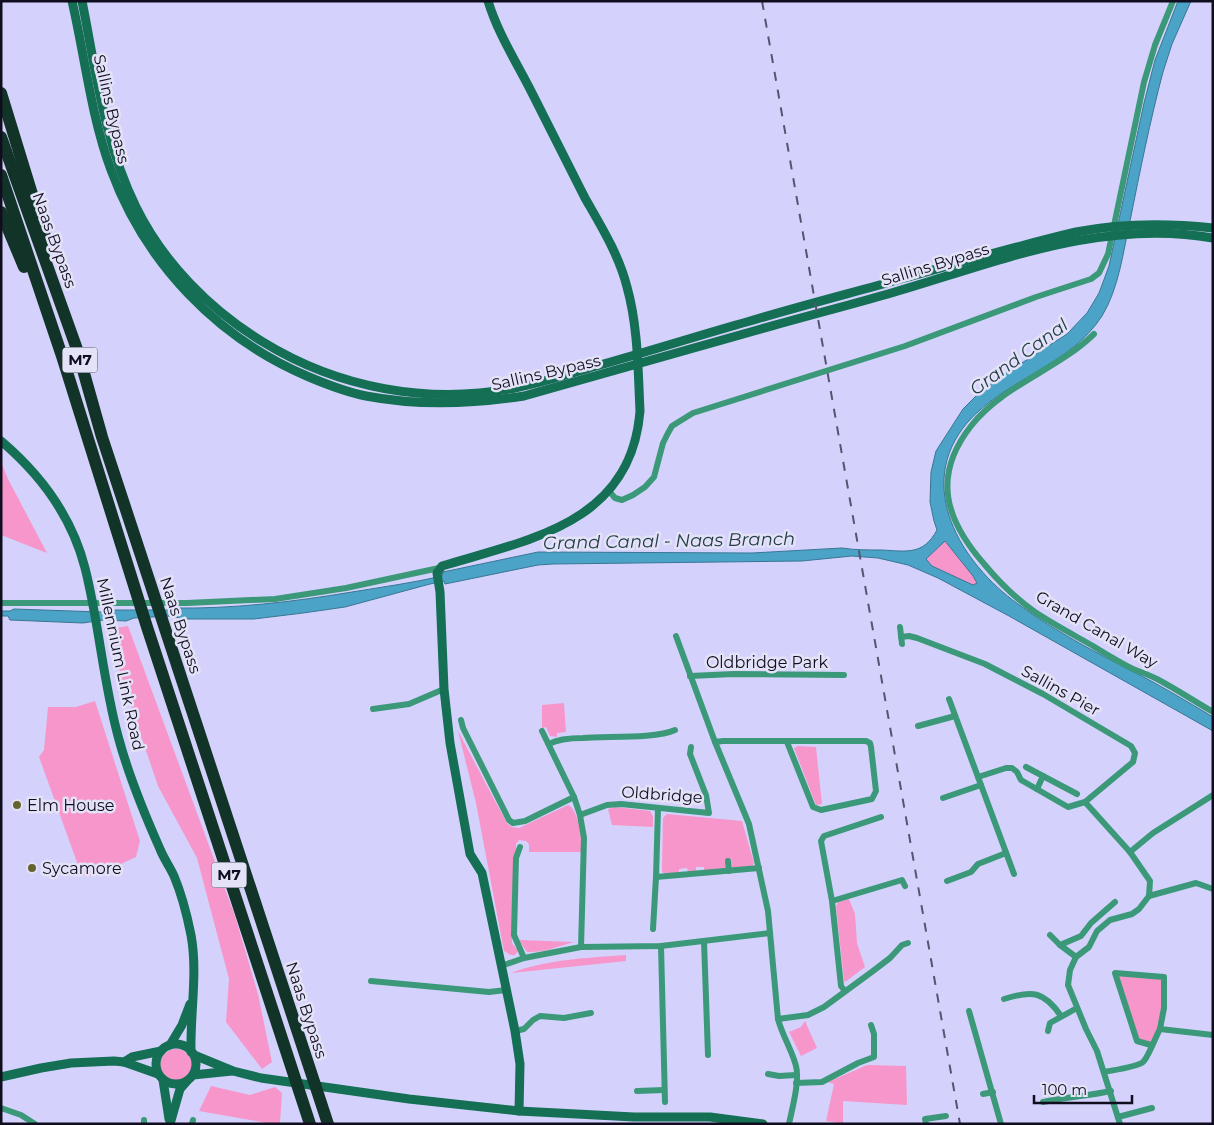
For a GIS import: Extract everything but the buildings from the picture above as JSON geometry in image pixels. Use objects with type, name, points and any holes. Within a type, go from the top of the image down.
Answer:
[{"type":"highway","name":"M7","points":[[1,93],[57,273],[102,437]]},
{"type":"highway","name":"Naas Bypass","points":[[1,137],[78,352],[102,437],[328,1124]]},
{"type":"highway","name":"Naas Bypass","points":[[1,175],[89,440],[147,627],[310,1124]]},
{"type":"highway","name":"M7","points":[[1,212],[33,290],[89,440]]},
{"type":"main road","name":"Sallins Bypass","points":[[72,1],[97,123],[111,172],[145,241],[166,270],[199,305],[254,349],[286,367],[340,389],[366,396],[392,400],[455,403],[524,396],[754,330],[889,294],[1042,249],[1139,228],[1213,238]]},
{"type":"main road","name":"Sallins Bypass","points":[[82,1],[108,134],[136,208],[155,239],[197,291],[241,329],[319,371],[372,387],[438,395],[488,392],[514,388],[1029,243],[1104,227],[1139,228],[1190,225],[1213,228]]},
{"type":"main road","points":[[488,1],[501,36],[599,222],[621,269],[627,286],[633,315],[640,411],[634,444],[618,480],[597,503],[580,516],[539,536],[438,570],[444,689],[450,743],[470,854],[482,873],[515,1031],[520,1064],[519,1111]]},
{"type":"main road","name":"Millennium Link Road","points":[[1,441],[32,470],[56,501],[69,525],[85,568],[118,736],[146,816],[161,852],[174,876],[184,903],[193,953],[192,1054]]},
{"type":"main road","name":"Millennium Link Road","points":[[170,1045],[182,1025],[192,999]]},
{"type":"main road","points":[[124,1062],[132,1057],[161,1050],[170,1045],[182,1045],[192,1054],[233,1071],[260,1078],[340,1090],[519,1111],[634,1117],[710,1117],[763,1124]]},
{"type":"main road","points":[[161,1050],[156,1062],[161,1077],[170,1124]]},
{"type":"main road","points":[[170,1124],[180,1089],[191,1077],[195,1069],[192,1054]]},
{"type":"main road","points":[[1,1078],[41,1068],[71,1064],[124,1062],[174,1084],[179,1084],[191,1077],[233,1071]]},
{"type":"street","points":[[609,491],[615,498],[622,500],[634,495],[645,487],[654,477],[663,443],[668,432],[672,426],[693,413],[905,346],[1036,297],[1091,279],[1099,273],[1108,254],[1146,75],[1155,45],[1173,1]]},
{"type":"street","name":"Grand Canal Way","points":[[1094,334],[1072,354],[1005,395],[984,411],[966,434],[953,456],[949,466],[947,482],[948,500],[959,530],[974,552],[1001,585],[1015,597],[1064,630],[1213,712]]},
{"type":"street","points":[[1,603],[187,603],[275,599],[346,588],[438,570]]},
{"type":"street","name":"Sallins Pier","points":[[900,627],[902,641],[909,636],[985,664],[1043,694],[1131,746],[1134,753],[1133,762],[1085,802]]},
{"type":"street","name":"Oldbridge Park","points":[[676,636],[748,824],[759,868],[770,933],[778,1019],[781,1031],[797,1068],[789,1124]]},
{"type":"street","name":"Oldbridge Park","points":[[690,676],[734,674],[844,675]]},
{"type":"street","points":[[373,709],[410,704],[444,689]]},
{"type":"street","points":[[949,699],[1014,874]]},
{"type":"street","points":[[918,726],[955,716]]},
{"type":"street","points":[[461,720],[463,728],[509,820],[513,823],[525,821],[574,797]]},
{"type":"street","points":[[549,744],[574,738],[643,735],[675,730]]},
{"type":"street","points":[[542,731],[574,797],[580,815],[584,838],[581,947]]},
{"type":"street","points":[[715,742],[866,741],[870,743],[871,747],[876,791],[872,799],[816,810],[813,807],[787,742]]},
{"type":"street","name":"Oldbridge","points":[[580,815],[607,805],[620,804],[709,813],[706,795],[690,754],[691,747]]},
{"type":"street","points":[[1026,766],[1077,794]]},
{"type":"street","points":[[978,777],[1006,768],[1012,768],[1017,772],[1021,780],[1070,808],[1085,802],[1130,852],[1150,881],[1149,896],[1139,909],[1132,914],[1110,920],[1097,931],[1089,947],[1076,958],[1070,970],[1068,985],[1097,1051],[1119,1121],[1152,1108]]},
{"type":"street","points":[[1037,789],[1044,776]]},
{"type":"street","points":[[943,798],[980,785]]},
{"type":"street","points":[[1130,852],[1153,833],[1213,795]]},
{"type":"street","points":[[653,929],[658,809]]},
{"type":"street","points":[[709,813],[718,814]]},
{"type":"street","points":[[845,991],[841,986],[832,901],[821,846],[822,838],[881,817]]},
{"type":"street","points":[[520,847],[516,858],[514,935],[524,958]]},
{"type":"street","points":[[948,880],[971,872],[978,864],[1006,852]]},
{"type":"street","points":[[728,861],[729,871]]},
{"type":"street","points":[[656,877],[759,868]]},
{"type":"street","points":[[832,901],[902,880],[905,886]]},
{"type":"street","points":[[1149,896],[1196,884],[1213,888]]},
{"type":"street","points":[[1060,946],[1080,936],[1091,923],[1115,902]]},
{"type":"street","points":[[501,966],[524,958],[581,947],[661,946],[770,933]]},
{"type":"street","points":[[1050,935],[1060,946],[1076,958]]},
{"type":"street","points":[[704,941],[708,1055]]},
{"type":"street","points":[[778,1019],[808,1015],[824,1007],[890,958],[902,944],[908,943]]},
{"type":"street","points":[[661,946],[665,1102]]},
{"type":"street","points":[[1104,1072],[1142,1063],[1147,1057],[1160,1029],[1164,1008],[1164,977],[1115,973],[1137,1041],[1151,1045]]},
{"type":"street","points":[[372,982],[489,992],[506,990]]},
{"type":"street","points":[[1004,999],[1022,993],[1038,995],[1054,1005],[1061,1016]]},
{"type":"street","points":[[1048,1031],[1050,1023],[1077,1008]]},
{"type":"street","points":[[969,1011],[1002,1124]]},
{"type":"street","points":[[515,1031],[524,1029],[540,1016],[564,1018],[591,1013]]},
{"type":"street","points":[[796,1083],[822,1082],[858,1063],[874,1057],[874,1034],[871,1025]]},
{"type":"street","points":[[1160,1029],[1213,1035]]},
{"type":"street","points":[[768,1074],[779,1076],[796,1074]]},
{"type":"street","points":[[637,1091],[664,1090]]},
{"type":"street","points":[[1043,1102],[1062,1098],[1090,1096],[1111,1091]]},
{"type":"street","points":[[983,1094],[993,1092]]},
{"type":"street","points":[[1,1108],[21,1115],[35,1124]]},
{"type":"street","points":[[926,1124],[925,1119],[946,1116]]},
{"type":"shaded area","points":[[1,462],[8,479],[47,553],[1,535]]},
{"type":"shaded area","points":[[945,541],[977,583],[973,585],[932,566],[926,559]]},
{"type":"shaded area","points":[[128,626],[235,916],[258,994],[272,1062],[262,1069],[226,1022],[229,979],[197,858],[158,786],[125,689],[108,629]]},
{"type":"shaded area","points":[[95,701],[140,841],[136,857],[95,876],[82,876],[39,757],[44,750],[48,707],[76,707]]},
{"type":"shaded area","points":[[564,703],[566,732],[557,733],[557,737],[550,736],[546,727],[542,728],[542,705]]},
{"type":"shaded area","points":[[458,731],[507,823],[512,827],[519,828],[568,805],[575,813],[580,826],[582,852],[529,852],[529,844],[526,841],[519,840],[516,844],[512,943],[518,951],[515,955],[504,951],[476,803]]},
{"type":"shaded area","points":[[798,746],[816,747],[822,804],[816,805],[794,748]]},
{"type":"shaded area","points":[[616,807],[650,811],[653,816],[653,827],[612,825],[608,809]]},
{"type":"shaded area","points":[[667,814],[742,821],[754,863],[752,867],[732,868],[731,859],[726,859],[727,869],[704,871],[704,867],[696,867],[696,872],[688,872],[687,868],[679,869],[679,873],[665,875],[662,871],[663,818]]},
{"type":"shaded area","points":[[849,899],[855,914],[857,943],[865,967],[845,982],[836,907],[838,902]]},
{"type":"shaded area","points":[[519,940],[574,942],[545,950],[527,952]]},
{"type":"shaded area","points":[[626,955],[626,961],[511,973],[554,962]]},
{"type":"shaded area","points":[[1117,974],[1164,978],[1160,1027],[1149,1045],[1136,1039]]},
{"type":"shaded area","points":[[805,1021],[817,1048],[801,1056],[789,1032],[801,1027]]},
{"type":"shaded area","points":[[176,1049],[182,1050],[187,1054],[191,1059],[191,1071],[187,1076],[182,1080],[176,1081],[170,1080],[165,1076],[161,1071],[160,1065],[161,1059],[165,1054],[170,1050]]},
{"type":"shaded area","points":[[867,1065],[906,1066],[907,1105],[843,1101],[843,1124],[826,1121],[834,1084],[828,1082]]},
{"type":"shaded area","points":[[211,1086],[250,1095],[275,1087],[282,1093],[280,1123],[267,1123],[199,1111]]},
{"type":"water","points":[[1178,1],[1191,1],[1172,44],[1163,72],[1145,146],[1120,270],[1108,305],[1089,333],[1073,348],[1000,395],[982,408],[967,423],[952,447],[945,472],[945,497],[951,522],[963,545],[997,587],[1018,604],[1067,636],[1213,717],[1213,731],[938,578],[908,565],[878,558],[852,556],[802,561],[538,565],[445,584],[444,581],[430,584],[345,607],[254,619],[183,619],[172,616],[83,623],[10,620],[8,616],[1,616],[1,611],[14,609],[101,612],[108,610],[170,610],[172,608],[240,606],[285,602],[420,581],[442,576],[443,572],[538,552],[752,553],[842,548],[906,551],[920,548],[932,538],[937,530],[930,502],[931,472],[936,451],[963,409],[980,392],[1000,377],[1067,334],[1087,313],[1099,293],[1109,266],[1155,60]],"holes":[[[945,541],[977,583],[973,585],[932,566],[926,559]]]},
{"type":"railway","points":[[762,1],[960,1124]]},
{"type":"place","name":"Elm House","points":[[17,805]]},
{"type":"place","name":"Sycamore","points":[[32,868]]},
{"type":"water label","name":"Grand Canal","points":[[1019,357]]},
{"type":"water label","name":"Grand Canal - Naas Branch","points":[[669,541]]}]
